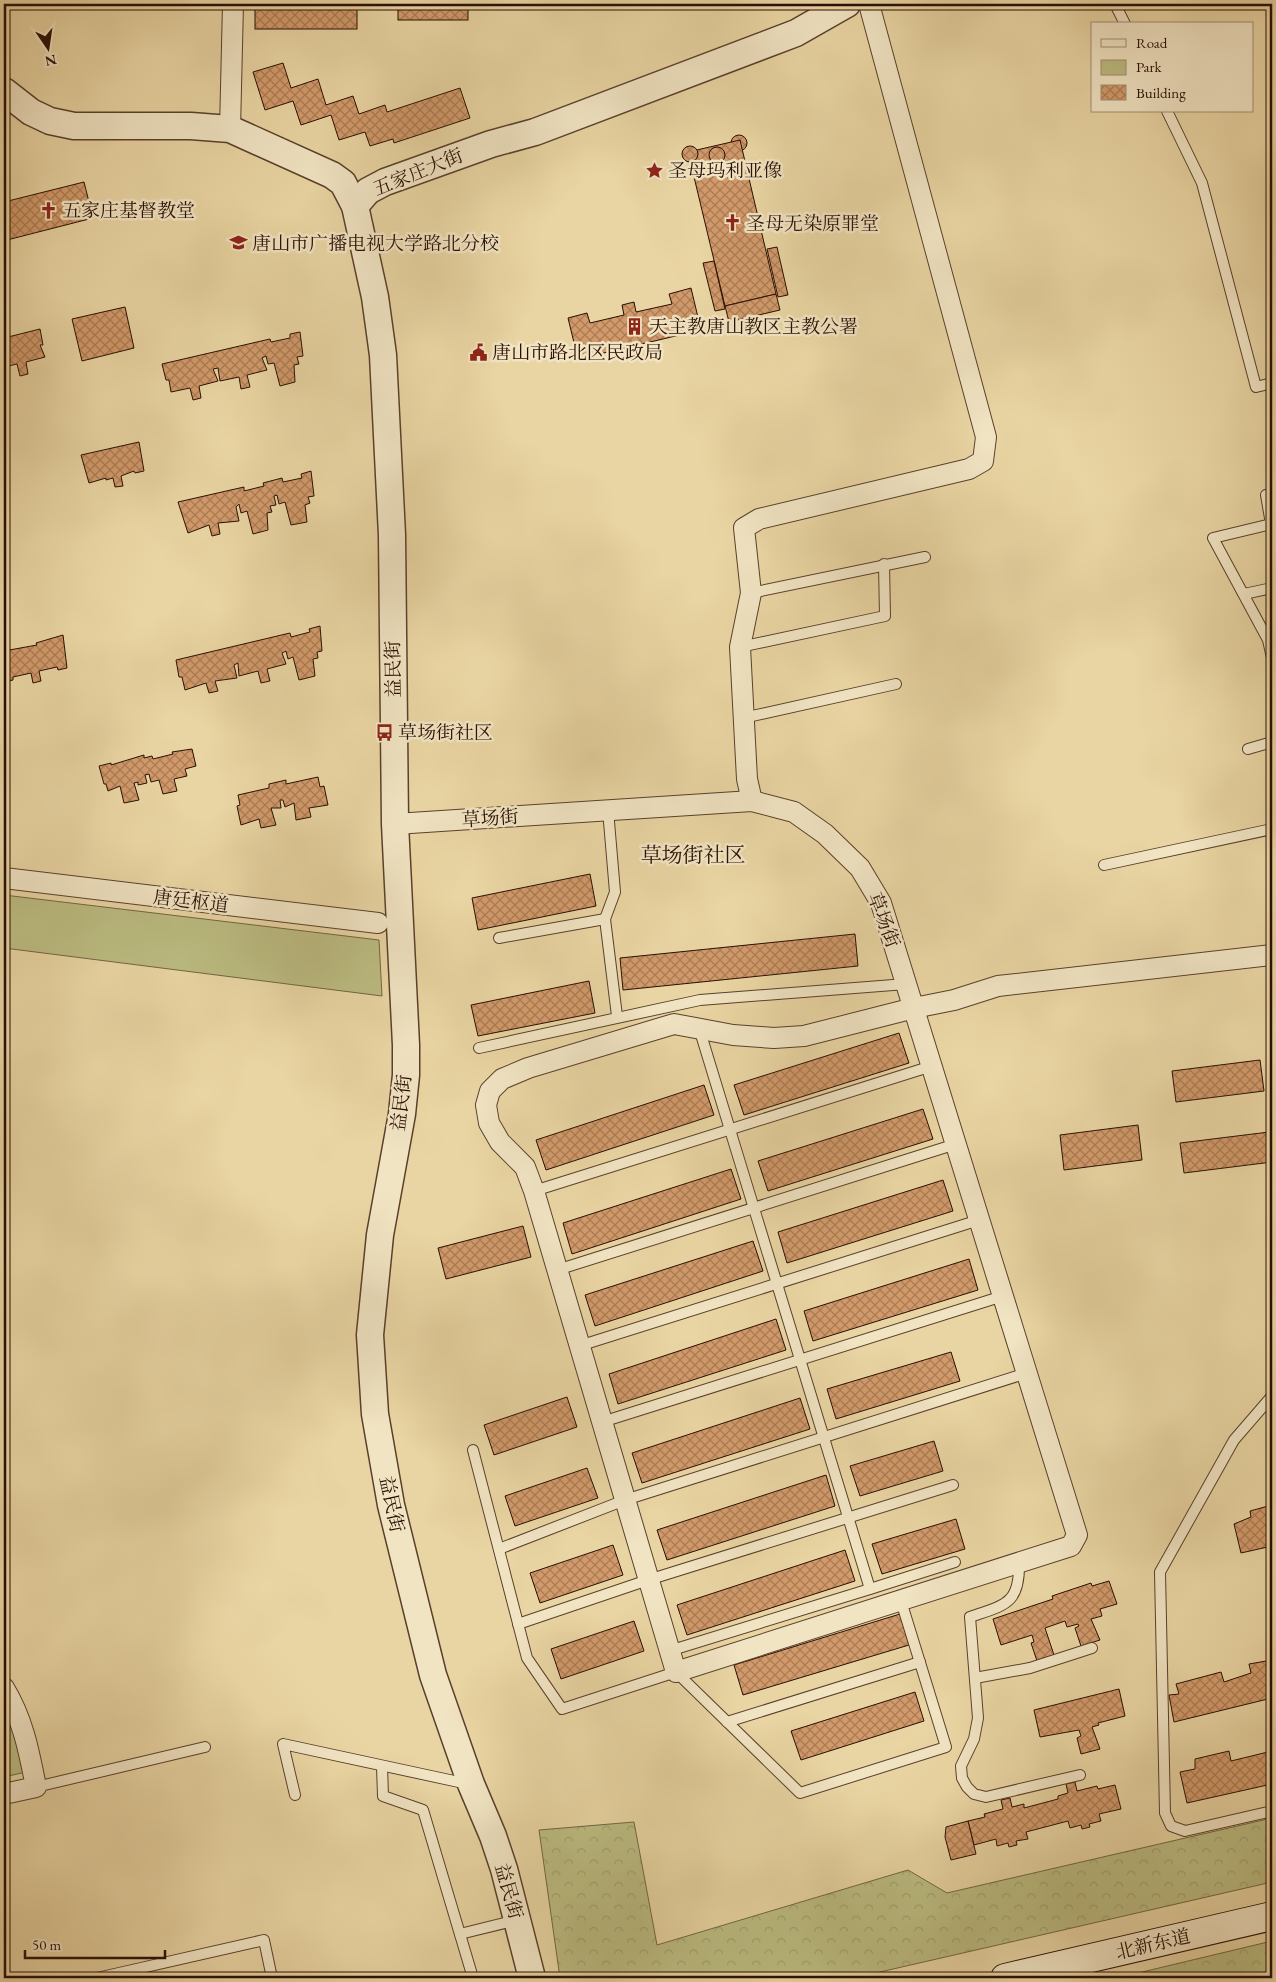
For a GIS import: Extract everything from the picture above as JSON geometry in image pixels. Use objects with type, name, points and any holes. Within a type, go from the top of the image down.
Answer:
[{"type":"main road","name":"北新东道","points":[[1005,1978],[1272,1916]]},
{"type":"street","points":[[230,129],[233,4]]},
{"type":"street","name":"五家庄大街","points":[[4,91],[31,112],[50,122],[74,126],[191,126],[230,129],[332,175],[343,183],[355,206],[368,191],[385,182],[491,144],[535,132],[796,33],[847,4]]},
{"type":"street","points":[[752,801],[747,779],[740,647],[751,593],[744,528],[759,519],[969,469],[983,461],[986,438],[869,4]]},
{"type":"street","name":"益民街","points":[[355,206],[375,297],[383,355],[392,536],[395,824],[406,1075],[402,1114],[380,1236],[370,1335],[375,1414],[391,1506],[416,1614],[433,1675],[471,1784],[493,1836],[518,1920],[532,1978]]},
{"type":"street","name":"草场街","points":[[395,824],[752,801],[794,812],[825,834],[860,868],[881,903],[1077,1535],[1071,1546],[676,1672]]},
{"type":"street","name":"唐廷枢道","points":[[4,878],[378,923]]},
{"type":"street","points":[[676,1672],[534,1191],[525,1167],[500,1142],[489,1122],[486,1105],[490,1091],[502,1079],[528,1068],[674,1024],[733,1035],[774,1038],[804,1036],[914,1008],[954,1000],[998,986],[1272,955]]},
{"type":"street","points":[[4,1688],[16,1708],[24,1731],[36,1787],[4,1794]]},
{"type":"lane","points":[[1115,4],[1124,22]]},
{"type":"lane","points":[[1167,112],[1202,183],[1256,387],[1272,383]]},
{"type":"lane","points":[[1272,494],[1266,495],[1271,524],[1213,538],[1268,640],[1272,658]]},
{"type":"lane","points":[[751,593],[925,557]]},
{"type":"lane","points":[[740,647],[885,616],[884,564]]},
{"type":"lane","points":[[1244,594],[1272,588]]},
{"type":"lane","points":[[743,718],[896,684]]},
{"type":"lane","points":[[1248,749],[1272,742]]},
{"type":"lane","points":[[608,810],[615,892],[604,919],[618,1016]]},
{"type":"lane","points":[[1104,864],[1272,829]]},
{"type":"lane","points":[[499,938],[604,919]]},
{"type":"lane","points":[[479,1048],[618,1016],[700,1000],[906,984]]},
{"type":"lane","points":[[698,1027],[870,1589]]},
{"type":"lane","points":[[534,1191],[932,1066]]},
{"type":"lane","points":[[557,1270],[956,1144]]},
{"type":"lane","points":[[579,1346],[979,1220]]},
{"type":"lane","points":[[602,1422],[1003,1296]]},
{"type":"lane","points":[[499,1549],[625,1500],[1027,1373]]},
{"type":"lane","points":[[1272,1396],[1234,1440],[1160,1572],[1165,1813],[1170,1826],[1185,1831],[1272,1811]]},
{"type":"lane","points":[[473,1450],[527,1658],[562,1710],[676,1672],[800,1792],[946,1747],[901,1601]]},
{"type":"lane","points":[[518,1624],[648,1580],[953,1485]]},
{"type":"lane","points":[[669,1651],[955,1562]]},
{"type":"lane","points":[[1019,1563],[1020,1582],[1012,1598],[1000,1607],[970,1617],[978,1718],[974,1739],[961,1766],[962,1778],[970,1790],[986,1797],[1080,1775]]},
{"type":"lane","points":[[975,1678],[1030,1668],[1092,1648]]},
{"type":"lane","points":[[727,1722],[920,1662]]},
{"type":"lane","points":[[296,1795],[283,1744],[471,1784]]},
{"type":"lane","points":[[36,1787],[205,1747]]},
{"type":"lane","points":[[382,1766],[383,1796],[423,1810],[473,1978]]},
{"type":"lane","points":[[460,1934],[518,1920]]},
{"type":"lane","points":[[97,1978],[264,1940],[272,1978]]},
{"type":"green space","points":[[4,895],[379,940],[382,996],[4,948]]},
{"type":"green space","points":[[4,1706],[18,1735],[26,1772],[4,1777]]},
{"type":"green space","points":[[1272,1818],[1272,1882],[854,1978],[560,1978],[539,1830],[634,1822],[657,1945],[908,1870],[947,1893]]},
{"type":"green space","points":[[1272,1941],[1272,1975],[1117,1978]]},
{"type":"building","points":[[255,4],[357,4],[357,29],[255,29]]},
{"type":"building","points":[[398,4],[468,4],[468,20],[398,20]]},
{"type":"building","points":[[283,63],[291,88],[318,79],[326,105],[353,96],[359,114],[385,105],[387,112],[460,88],[470,118],[394,143],[393,139],[370,146],[365,132],[339,140],[331,115],[301,125],[293,101],[265,110],[253,72]]},
{"type":"building","points":[[739,135],[747,143],[739,151],[731,143]]},
{"type":"building","name":"圣母无染原罪堂","points":[[740,140],[776,294],[725,306],[688,152]]},
{"type":"building","points":[[690,146],[698,154],[690,162],[682,154]]},
{"type":"building","points":[[717,147],[725,155],[717,163],[709,155]]},
{"type":"building","name":"五家庄基督教堂","points":[[84,182],[93,218],[7,240],[4,225],[4,202]]},
{"type":"building","points":[[777,247],[788,295],[778,297],[767,249]]},
{"type":"building","points":[[714,261],[725,309],[715,311],[703,263]]},
{"type":"building","name":"天主教唐山教区主教公署","points":[[691,288],[701,330],[578,359],[568,318],[587,313],[590,323],[624,315],[622,305],[634,302],[636,312],[672,304],[669,294]]},
{"type":"building","points":[[776,294],[780,310],[729,322],[725,306]]},
{"type":"building","points":[[125,307],[134,348],[82,361],[72,319]]},
{"type":"building","points":[[40,329],[43,345],[40,345],[45,357],[26,362],[28,374],[20,376],[17,364],[4,367],[4,338]]},
{"type":"building","points":[[300,332],[303,356],[297,357],[299,364],[294,365],[295,382],[280,386],[274,363],[268,364],[266,356],[262,358],[267,370],[247,375],[250,387],[241,389],[239,377],[220,381],[218,368],[213,369],[218,381],[199,386],[201,398],[193,400],[190,388],[171,392],[169,380],[166,380],[162,364],[270,339],[271,342],[290,338],[290,334]]},
{"type":"building","points":[[139,442],[144,471],[135,473],[134,471],[121,476],[123,486],[115,487],[113,478],[89,483],[81,455]]},
{"type":"building","points":[[311,471],[314,496],[308,497],[310,503],[305,505],[307,522],[291,525],[285,502],[279,504],[277,495],[274,496],[276,505],[270,506],[272,512],[267,513],[268,530],[253,534],[247,511],[241,513],[239,504],[236,507],[239,521],[218,523],[220,534],[212,536],[209,525],[188,533],[178,502],[244,487],[244,491],[264,486],[263,483],[282,478],[283,482],[302,478],[301,474]]},
{"type":"building","points":[[320,626],[322,651],[317,652],[318,658],[313,659],[315,676],[299,680],[293,657],[288,659],[286,651],[282,653],[286,664],[267,669],[270,681],[261,683],[258,671],[239,676],[238,663],[234,665],[237,678],[215,681],[218,691],[209,693],[206,683],[185,690],[182,677],[179,677],[176,660],[290,633],[291,637],[310,632],[309,629]]},
{"type":"building","points":[[63,635],[67,668],[58,670],[57,667],[39,671],[41,681],[33,683],[31,673],[13,677],[13,680],[4,682],[4,651],[37,645],[36,643]]},
{"type":"building","points":[[192,749],[196,766],[185,769],[187,776],[174,779],[177,791],[163,794],[159,780],[151,782],[149,774],[145,775],[147,783],[138,785],[138,782],[134,783],[139,800],[124,803],[120,786],[108,791],[106,784],[104,784],[99,766],[111,763],[111,765],[144,755],[144,758],[152,756],[153,759],[173,754],[172,752]]},
{"type":"building","points":[[318,777],[320,787],[324,786],[328,805],[309,808],[311,817],[296,820],[294,803],[285,807],[283,800],[280,800],[281,808],[271,808],[276,825],[261,828],[259,819],[241,825],[237,806],[240,805],[238,795],[269,788],[269,784],[286,780],[286,784]]},
{"type":"building","points":[[590,874],[596,906],[478,930],[472,898]]},
{"type":"building","points":[[855,934],[858,966],[623,990],[620,958]]},
{"type":"building","points":[[589,981],[595,1013],[478,1036],[471,1005]]},
{"type":"building","points":[[899,1033],[909,1063],[744,1115],[734,1085]]},
{"type":"building","points":[[1260,1060],[1264,1091],[1176,1102],[1172,1071]]},
{"type":"building","points":[[704,1085],[714,1115],[546,1170],[536,1140]]},
{"type":"building","points":[[923,1109],[933,1139],[768,1191],[758,1161]]},
{"type":"building","points":[[1138,1125],[1142,1160],[1064,1170],[1060,1135]]},
{"type":"building","points":[[1269,1132],[1272,1162],[1184,1173],[1180,1143]]},
{"type":"building","points":[[731,1169],[741,1199],[572,1254],[563,1223]]},
{"type":"building","points":[[943,1180],[953,1211],[787,1263],[778,1232]]},
{"type":"building","points":[[523,1226],[531,1257],[446,1279],[438,1248]]},
{"type":"building","points":[[753,1241],[763,1271],[595,1326],[585,1295]]},
{"type":"building","points":[[969,1259],[978,1290],[813,1341],[804,1311]]},
{"type":"building","points":[[776,1319],[786,1350],[618,1404],[609,1374]]},
{"type":"building","points":[[951,1352],[960,1381],[836,1419],[827,1389]]},
{"type":"building","points":[[567,1397],[577,1427],[494,1455],[484,1425]]},
{"type":"building","points":[[800,1398],[810,1429],[642,1483],[632,1453]]},
{"type":"building","points":[[934,1441],[943,1471],[860,1496],[850,1466]]},
{"type":"building","points":[[587,1468],[598,1498],[515,1526],[505,1496]]},
{"type":"building","points":[[826,1475],[835,1506],[667,1560],[657,1530]]},
{"type":"building","points":[[1272,1505],[1272,1546],[1241,1553],[1234,1524],[1251,1517],[1250,1511]]},
{"type":"building","points":[[956,1519],[965,1549],[882,1574],[872,1544]]},
{"type":"building","points":[[613,1545],[623,1575],[540,1603],[530,1573]]},
{"type":"building","points":[[845,1550],[855,1581],[687,1635],[677,1605]]},
{"type":"building","points":[[1109,1581],[1117,1604],[1100,1609],[1102,1616],[1091,1619],[1100,1640],[1081,1646],[1075,1628],[1079,1626],[1078,1624],[1067,1627],[1065,1621],[1045,1628],[1054,1655],[1037,1661],[1031,1643],[1034,1642],[1032,1635],[1001,1645],[993,1619],[1053,1599],[1052,1596],[1091,1583],[1092,1586]]},
{"type":"building","points":[[900,1614],[909,1645],[743,1695],[734,1665]]},
{"type":"building","points":[[634,1621],[644,1651],[561,1679],[551,1649]]},
{"type":"building","points":[[1272,1660],[1272,1698],[1174,1722],[1169,1695],[1179,1694],[1176,1684],[1221,1672],[1224,1682],[1251,1673],[1249,1664]]},
{"type":"building","points":[[1119,1689],[1125,1716],[1098,1723],[1099,1725],[1092,1727],[1100,1749],[1081,1754],[1077,1738],[1081,1736],[1079,1730],[1040,1737],[1034,1710]]},
{"type":"building","points":[[915,1692],[924,1721],[801,1760],[791,1731]]},
{"type":"building","points":[[1229,1751],[1231,1761],[1272,1751],[1272,1784],[1187,1803],[1180,1772],[1195,1769],[1195,1759]]},
{"type":"building","points":[[1075,1782],[1077,1791],[1097,1786],[1098,1789],[1115,1785],[1121,1809],[1099,1814],[1101,1821],[1089,1824],[1090,1827],[1082,1829],[1081,1825],[1070,1828],[1068,1821],[1026,1832],[1028,1839],[1016,1841],[1017,1845],[1009,1847],[1008,1843],[997,1846],[996,1839],[974,1845],[968,1821],[985,1817],[984,1814],[1003,1809],[1001,1800],[1010,1798],[1012,1807],[1024,1804],[1024,1808],[1058,1799],[1058,1796],[1068,1793],[1066,1784]]},
{"type":"building","points":[[968,1821],[976,1854],[951,1860],[945,1837],[946,1827]]},
{"type":"place","name":"圣母玛利亚像","points":[[654,170]]},
{"type":"place","name":"五家庄基督教堂","points":[[48,210]]},
{"type":"place","name":"圣母无染原罪堂","points":[[732,223]]},
{"type":"place","name":"唐山市广播电视大学路北分校","points":[[238,243]]},
{"type":"place","name":"天主教唐山教区主教公署","points":[[635,326]]},
{"type":"place","name":"唐山市路北区民政局","points":[[478,352]]},
{"type":"place","name":"草场街社区","points":[[384,732]]},
{"type":"district","name":"草场街社区","points":[[693,854]]}]
